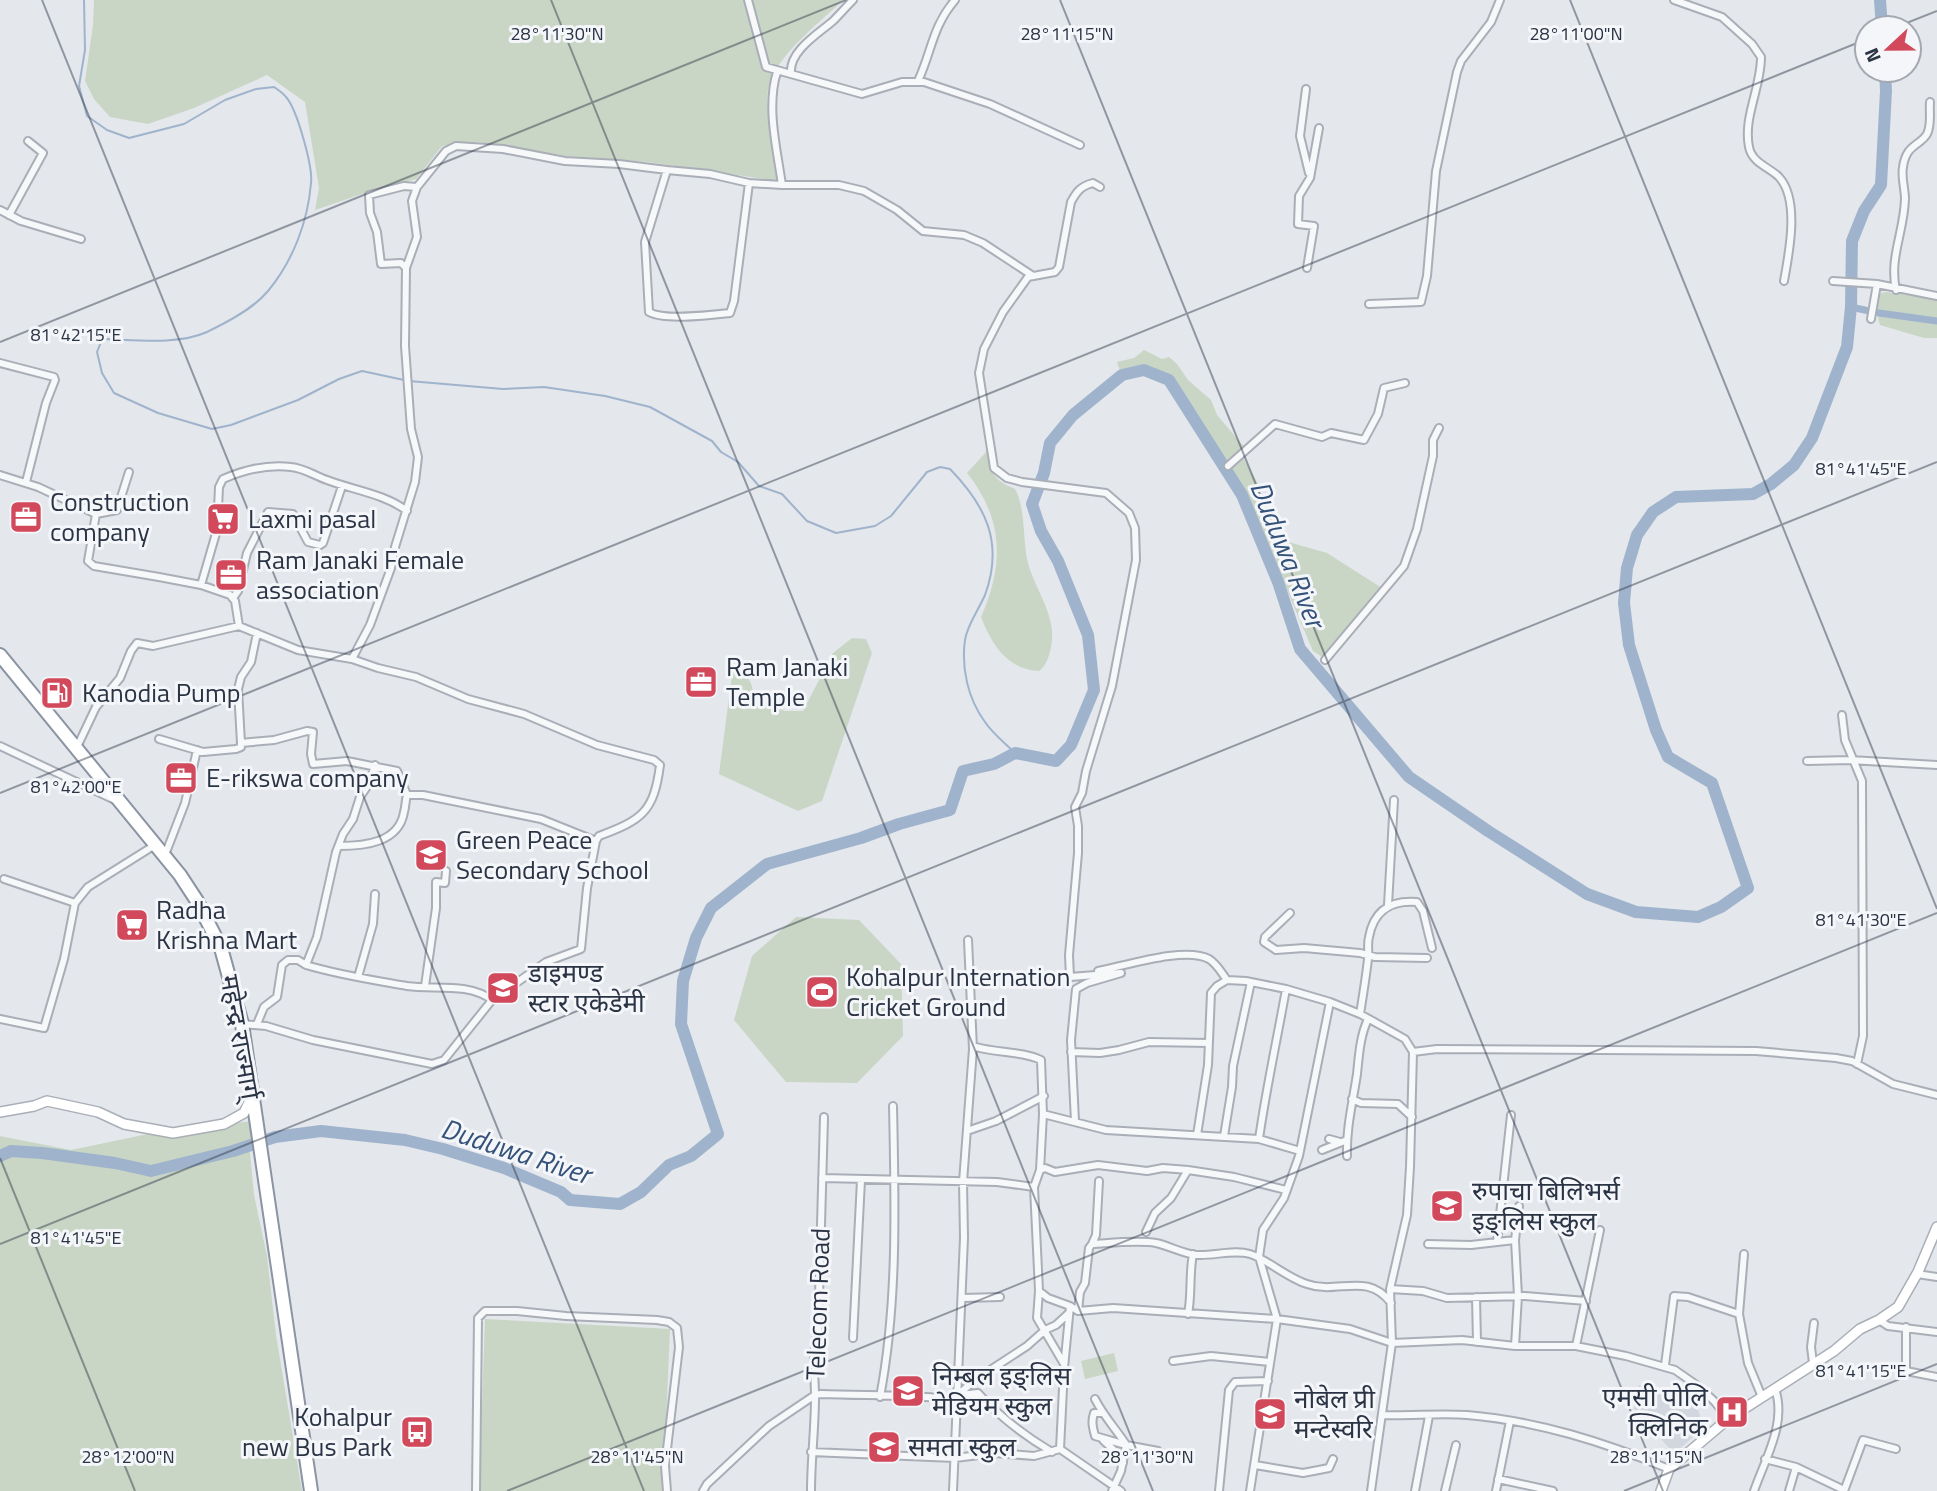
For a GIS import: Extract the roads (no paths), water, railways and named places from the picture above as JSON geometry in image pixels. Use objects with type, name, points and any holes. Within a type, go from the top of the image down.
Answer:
[{"type":"highway","name":"महेन्द्र राज्मार्ग्","points":[[0,655],[164,856],[197,901],[221,948],[242,1024],[311,1491]]},
{"type":"street","points":[[748,0],[766,67],[777,72],[791,73],[862,94],[902,82],[918,81],[990,104],[1080,145]]},
{"type":"street","points":[[791,73],[790,66],[795,57],[853,0]]},
{"type":"street","points":[[918,81],[937,25],[955,0]]},
{"type":"street","points":[[1369,304],[1421,303],[1429,258],[1436,171],[1457,72],[1461,61],[1491,22],[1500,0]]},
{"type":"street","points":[[1674,0],[1722,17],[1752,44],[1761,57],[1748,134],[1749,150],[1753,158],[1778,177],[1788,192],[1791,230],[1784,281]]},
{"type":"street","points":[[777,72],[772,88],[774,132],[782,185]]},
{"type":"street","points":[[1306,89],[1300,136],[1310,178]]},
{"type":"street","points":[[1896,290],[1892,271],[1903,222],[1905,199],[1902,168],[1912,145],[1925,138],[1929,129],[1930,102]]},
{"type":"street","points":[[1307,268],[1314,226],[1298,224],[1300,196],[1310,178],[1319,128]]},
{"type":"street","points":[[9,215],[43,153],[28,141]]},
{"type":"street","points":[[352,659],[370,625],[391,568],[414,489],[418,457],[411,429],[405,346],[406,268],[416,237],[412,201],[417,187],[446,151],[456,146],[503,149],[565,161],[710,174],[749,183],[839,185],[864,191],[897,210],[923,231],[964,235],[983,243],[1033,276]]},
{"type":"street","points":[[667,170],[645,242],[649,312],[653,315],[707,316],[730,313],[734,302],[749,183]]},
{"type":"street","points":[[30,178],[40,180]]},
{"type":"street","points":[[1070,978],[1069,955],[1078,853],[1078,826],[1074,807],[1082,793],[1112,686],[1136,560],[1135,528],[1129,513],[1107,493],[1022,482],[1007,478],[994,468],[979,373],[984,349],[1003,312],[1028,277],[1055,272],[1059,267],[1071,202],[1076,193],[1083,186],[1093,183],[1100,187]]},
{"type":"street","points":[[406,268],[401,263],[381,264],[369,195],[404,186],[417,187]]},
{"type":"street","points":[[0,210],[46,230],[81,239]]},
{"type":"street","points":[[1833,281],[1877,285],[1937,296]]},
{"type":"street","points":[[1871,319],[1877,285]]},
{"type":"street","points":[[0,363],[46,374],[55,380],[46,403],[26,482]]},
{"type":"street","points":[[1228,466],[1275,424],[1322,437],[1331,433],[1364,440],[1378,414],[1384,388],[1405,383]]},
{"type":"street","points":[[1325,660],[1404,566],[1417,529],[1433,456],[1433,439],[1439,428]]},
{"type":"street","points":[[201,586],[217,530],[219,486],[223,479],[250,469],[289,466],[396,503],[407,511]]},
{"type":"street","points":[[0,475],[26,482],[96,514],[117,510],[129,472]]},
{"type":"street","points":[[233,598],[238,591],[247,554],[268,512],[293,514],[308,542],[320,545],[342,486]]},
{"type":"street","points":[[96,514],[88,561],[91,565],[201,586],[230,595],[239,626]]},
{"type":"street","points":[[76,750],[96,707],[120,678],[137,643],[153,646],[239,626],[298,650],[352,659],[415,677],[468,699],[524,714],[597,745],[654,760],[660,765],[655,792],[646,812],[635,821],[599,836],[596,841],[587,888],[581,949],[546,962],[492,1000],[444,1060],[432,1064],[334,1045],[257,1024],[242,1024]]},
{"type":"street","points":[[159,739],[203,752],[241,747],[238,689],[241,677],[251,662],[257,633]]},
{"type":"street","points":[[1842,715],[1845,740],[1861,781],[1863,1036],[1857,1064]]},
{"type":"street","points":[[241,743],[274,740],[307,731],[313,733],[313,764],[347,761],[397,771],[407,795],[404,813],[388,838],[354,846],[339,846]]},
{"type":"street","points":[[0,746],[119,802]]},
{"type":"street","points":[[164,856],[185,803],[197,750]]},
{"type":"street","points":[[1807,761],[1853,760],[1937,765]]},
{"type":"street","points":[[306,965],[317,937],[336,852],[353,819],[360,797],[370,782],[375,765]]},
{"type":"street","points":[[407,795],[423,795],[541,819],[596,841]]},
{"type":"street","points":[[1388,905],[1394,800]]},
{"type":"street","points":[[0,1019],[44,1028],[64,959],[75,903],[88,887],[155,845]]},
{"type":"street","points":[[425,986],[436,908],[436,883],[445,883],[446,871]]},
{"type":"street","points":[[4,878],[75,903]]},
{"type":"street","points":[[358,977],[373,924],[375,894]]},
{"type":"street","points":[[1360,1014],[1369,955],[1368,938],[1373,925],[1388,905],[1396,902],[1416,902],[1423,911],[1432,948]]},
{"type":"street","points":[[1290,913],[1265,937],[1264,942],[1269,947],[1276,950],[1304,948],[1427,958]]},
{"type":"street","points":[[953,1491],[959,1397],[963,1182],[974,1049],[968,940]]},
{"type":"street","points":[[1070,978],[1194,953],[1217,965],[1227,980]]},
{"type":"street","points":[[257,1024],[264,1007],[277,997],[282,965],[288,960],[410,986],[481,993],[492,1000]]},
{"type":"street","points":[[1070,978],[1122,973],[1076,989],[1071,1025],[1075,1121]]},
{"type":"street","points":[[1197,1135],[1208,1065],[1211,993],[1227,980],[1286,989],[1330,1002],[1360,1014],[1405,1039],[1413,1052],[1407,1215],[1390,1289],[1392,1343],[1371,1491]]},
{"type":"street","points":[[1224,1136],[1233,1066],[1251,982]]},
{"type":"street","points":[[1259,1139],[1266,1087],[1275,1055],[1286,989]]},
{"type":"street","points":[[1250,1491],[1277,1319],[1259,1257],[1263,1230],[1284,1198],[1300,1151],[1330,1002]]},
{"type":"street","points":[[1347,1156],[1343,1141],[1363,1030],[1368,1019]]},
{"type":"street","points":[[1071,1052],[1119,1050],[1149,1042],[1209,1043]]},
{"type":"street","points":[[974,1049],[976,1047],[1041,1060],[1044,1096],[1040,1170],[1034,1187],[1039,1291],[1037,1318],[1064,1364]]},
{"type":"street","points":[[1413,1052],[1437,1049],[1756,1051],[1836,1058],[1857,1064],[1893,1084],[1937,1095]]},
{"type":"street","points":[[0,1112],[47,1101],[98,1111],[124,1124],[173,1133],[224,1124],[244,1113],[252,1096]]},
{"type":"street","points":[[967,1131],[996,1121],[1044,1096]]},
{"type":"street","points":[[1352,1099],[1362,1103],[1398,1104],[1412,1117]]},
{"type":"street","points":[[880,1397],[888,1355],[893,1269],[893,1106]]},
{"type":"street","points":[[1043,1114],[1106,1130],[1259,1139],[1300,1151]]},
{"type":"street","points":[[1497,1242],[1511,1115]]},
{"type":"street","name":"Telecom Road","points":[[811,1491],[815,1395],[812,1371],[818,1332],[824,1117]]},
{"type":"street","points":[[1329,1139],[1343,1141]]},
{"type":"street","points":[[1322,1150],[1343,1141]]},
{"type":"street","points":[[1040,1170],[1045,1168],[1055,1172],[1098,1165],[1147,1171],[1163,1168],[1188,1170],[1234,1177],[1286,1190]]},
{"type":"street","points":[[1146,1232],[1154,1213],[1171,1198],[1188,1170]]},
{"type":"street","points":[[822,1178],[1034,1187]]},
{"type":"street","points":[[853,1338],[861,1180]]},
{"type":"street","points":[[1078,1311],[1080,1292],[1085,1283],[1087,1255],[1096,1235],[1100,1181]]},
{"type":"street","points":[[1515,1346],[1518,1296],[1515,1240],[1519,1206]]},
{"type":"street","points":[[1661,1491],[1668,1469],[1728,1419],[1833,1351],[1860,1329],[1898,1307],[1917,1273],[1937,1227]]},
{"type":"street","points":[[1576,1346],[1600,1230]]},
{"type":"street","points":[[1428,1244],[1471,1245],[1515,1240]]},
{"type":"street","points":[[1092,1244],[1150,1242],[1194,1254],[1247,1253],[1307,1284],[1362,1284],[1382,1291],[1391,1303]]},
{"type":"street","points":[[1188,1314],[1194,1254]]},
{"type":"street","points":[[1744,1254],[1739,1314],[1748,1363],[1762,1397]]},
{"type":"street","points":[[1917,1273],[1937,1277]]},
{"type":"street","points":[[1390,1289],[1423,1291],[1447,1298],[1518,1296],[1586,1301]]},
{"type":"street","points":[[1039,1291],[1048,1298],[1078,1311],[1113,1308],[1277,1319],[1350,1329],[1392,1343],[1462,1340],[1515,1346],[1576,1346],[1665,1365],[1698,1386],[1728,1419]]},
{"type":"street","points":[[1665,1365],[1674,1296],[1688,1297],[1739,1314]]},
{"type":"street","points":[[962,1297],[1000,1297]]},
{"type":"street","points":[[1476,1297],[1477,1342]]},
{"type":"street","points":[[959,1397],[988,1370],[1056,1325],[1070,1309]]},
{"type":"street","points":[[1060,1449],[1070,1309]]},
{"type":"street","points":[[476,1491],[478,1318],[485,1311],[517,1311],[657,1320],[669,1322],[677,1328],[679,1347],[665,1466],[667,1491]]},
{"type":"street","points":[[1879,1320],[1888,1326],[1937,1332]]},
{"type":"street","points":[[1813,1363],[1811,1347],[1814,1323]]},
{"type":"street","points":[[1906,1327],[1906,1371],[1937,1376],[1937,1368]]},
{"type":"street","points":[[1173,1361],[1211,1356],[1270,1362]]},
{"type":"street","points":[[1219,1491],[1229,1390],[1235,1382],[1268,1381]]},
{"type":"street","points":[[1754,1491],[1780,1413],[1775,1389]]},
{"type":"street","points":[[703,1491],[707,1484],[769,1426],[815,1395],[959,1397],[978,1393],[1001,1416],[1053,1452]]},
{"type":"street","points":[[1095,1399],[1126,1445],[1123,1463],[1112,1488]]},
{"type":"street","points":[[1102,1413],[1094,1413],[1092,1423],[1095,1436],[1118,1454],[1123,1463]]},
{"type":"street","points":[[1382,1415],[1465,1415],[1561,1430],[1668,1469]]},
{"type":"street","points":[[1415,1491],[1429,1416]]},
{"type":"street","points":[[1496,1491],[1510,1421]]},
{"type":"street","points":[[1103,1440],[1115,1440],[1126,1445],[1158,1451]]},
{"type":"street","points":[[1765,1459],[1796,1467],[1844,1491],[1863,1440],[1896,1449]]},
{"type":"street","points":[[1446,1491],[1456,1445]]},
{"type":"street","points":[[811,1452],[955,1458],[995,1453],[1034,1456],[1060,1449]]},
{"type":"street","points":[[1060,1449],[1112,1488],[1121,1491]]},
{"type":"street","points":[[1255,1465],[1303,1473],[1329,1468],[1333,1459]]},
{"type":"street","points":[[1789,1491],[1796,1467]]},
{"type":"street","points":[[1498,1479],[1553,1491]]},
{"type":"waterway","points":[[84,0],[85,50],[79,86],[87,116],[107,130],[129,138],[184,124],[225,100],[256,89],[274,87],[286,97],[295,113],[311,175],[307,212],[298,240],[285,267],[268,291],[240,314],[196,336],[157,341],[106,339],[101,342],[97,352],[102,373],[114,393],[158,413],[212,429],[231,425],[298,400],[339,379],[362,371],[404,380]]},
{"type":"waterway","name":"Duduwa River","points":[[1880,0],[1881,14]]},
{"type":"waterway","name":"Duduwa River","points":[[0,1156],[11,1151],[42,1153],[151,1171],[233,1151],[275,1137],[321,1131],[405,1140],[443,1149],[504,1168],[561,1192],[570,1200],[620,1204],[641,1192],[669,1165],[691,1156],[718,1134],[681,1024],[683,981],[696,938],[711,908],[767,864],[950,810],[963,771],[994,764],[1015,753],[1056,761],[1071,745],[1094,690],[1088,635],[1058,561],[1041,531],[1032,504],[1044,473],[1050,443],[1073,415],[1122,375],[1144,370],[1169,380],[1242,495],[1278,582],[1300,649],[1409,777],[1587,894],[1636,912],[1698,917],[1721,907],[1748,888],[1712,783],[1668,757],[1656,730],[1629,645],[1624,603],[1627,568],[1637,535],[1653,512],[1676,497],[1753,494],[1771,484],[1794,465],[1812,438],[1847,347],[1851,307],[1852,241],[1864,211],[1881,185],[1886,84]]},
{"type":"waterway","points":[[1851,307],[1869,311]]},
{"type":"waterway","points":[[1879,313],[1937,321]]},
{"type":"waterway","points":[[409,381],[503,389],[544,387],[605,396],[650,407],[712,441],[721,452],[738,462],[759,486],[782,494],[807,521],[836,533],[875,526],[891,516],[927,472],[940,467],[950,469],[982,511],[992,542],[993,559],[985,595],[966,634],[964,661],[967,683],[985,722],[1015,753]]},
{"type":"place","name":"Construction company","points":[[26,517]]},
{"type":"place","name":"Laxmi pasal","points":[[223,519]]},
{"type":"place","name":"Ram Janaki Female association","points":[[231,575]]},
{"type":"place","name":"Ram Janaki Temple","points":[[701,682]]},
{"type":"place","name":"Kanodia Pump","points":[[57,693]]},
{"type":"place","name":"E-rikswa company","points":[[181,778]]},
{"type":"place","name":"Green Peace Secondary School","points":[[431,855]]},
{"type":"place","name":"Radha Krishna Mart","points":[[132,925]]},
{"type":"place","name":"डाइमण्ड स्टार एकेडेमी","points":[[503,988]]},
{"type":"place","name":"Kohalpur Internation Cricket Ground","points":[[822,992]]},
{"type":"place","name":"रुपाचा बिलिभर्स इङ्लिस स्कुल","points":[[1447,1206]]},
{"type":"place","name":"निम्बल इङ्लिस मेडियम स्कुल","points":[[908,1391]]},
{"type":"place","name":"एमसी पोलि क्लिनिक","points":[[1732,1412]]},
{"type":"place","name":"नोबेल प्री मन्टेस्वरि","points":[[1270,1414]]},
{"type":"place","name":"Kohalpur new Bus Park","points":[[417,1432]]},
{"type":"place","name":"समता स्कुल","points":[[884,1447]]}]
